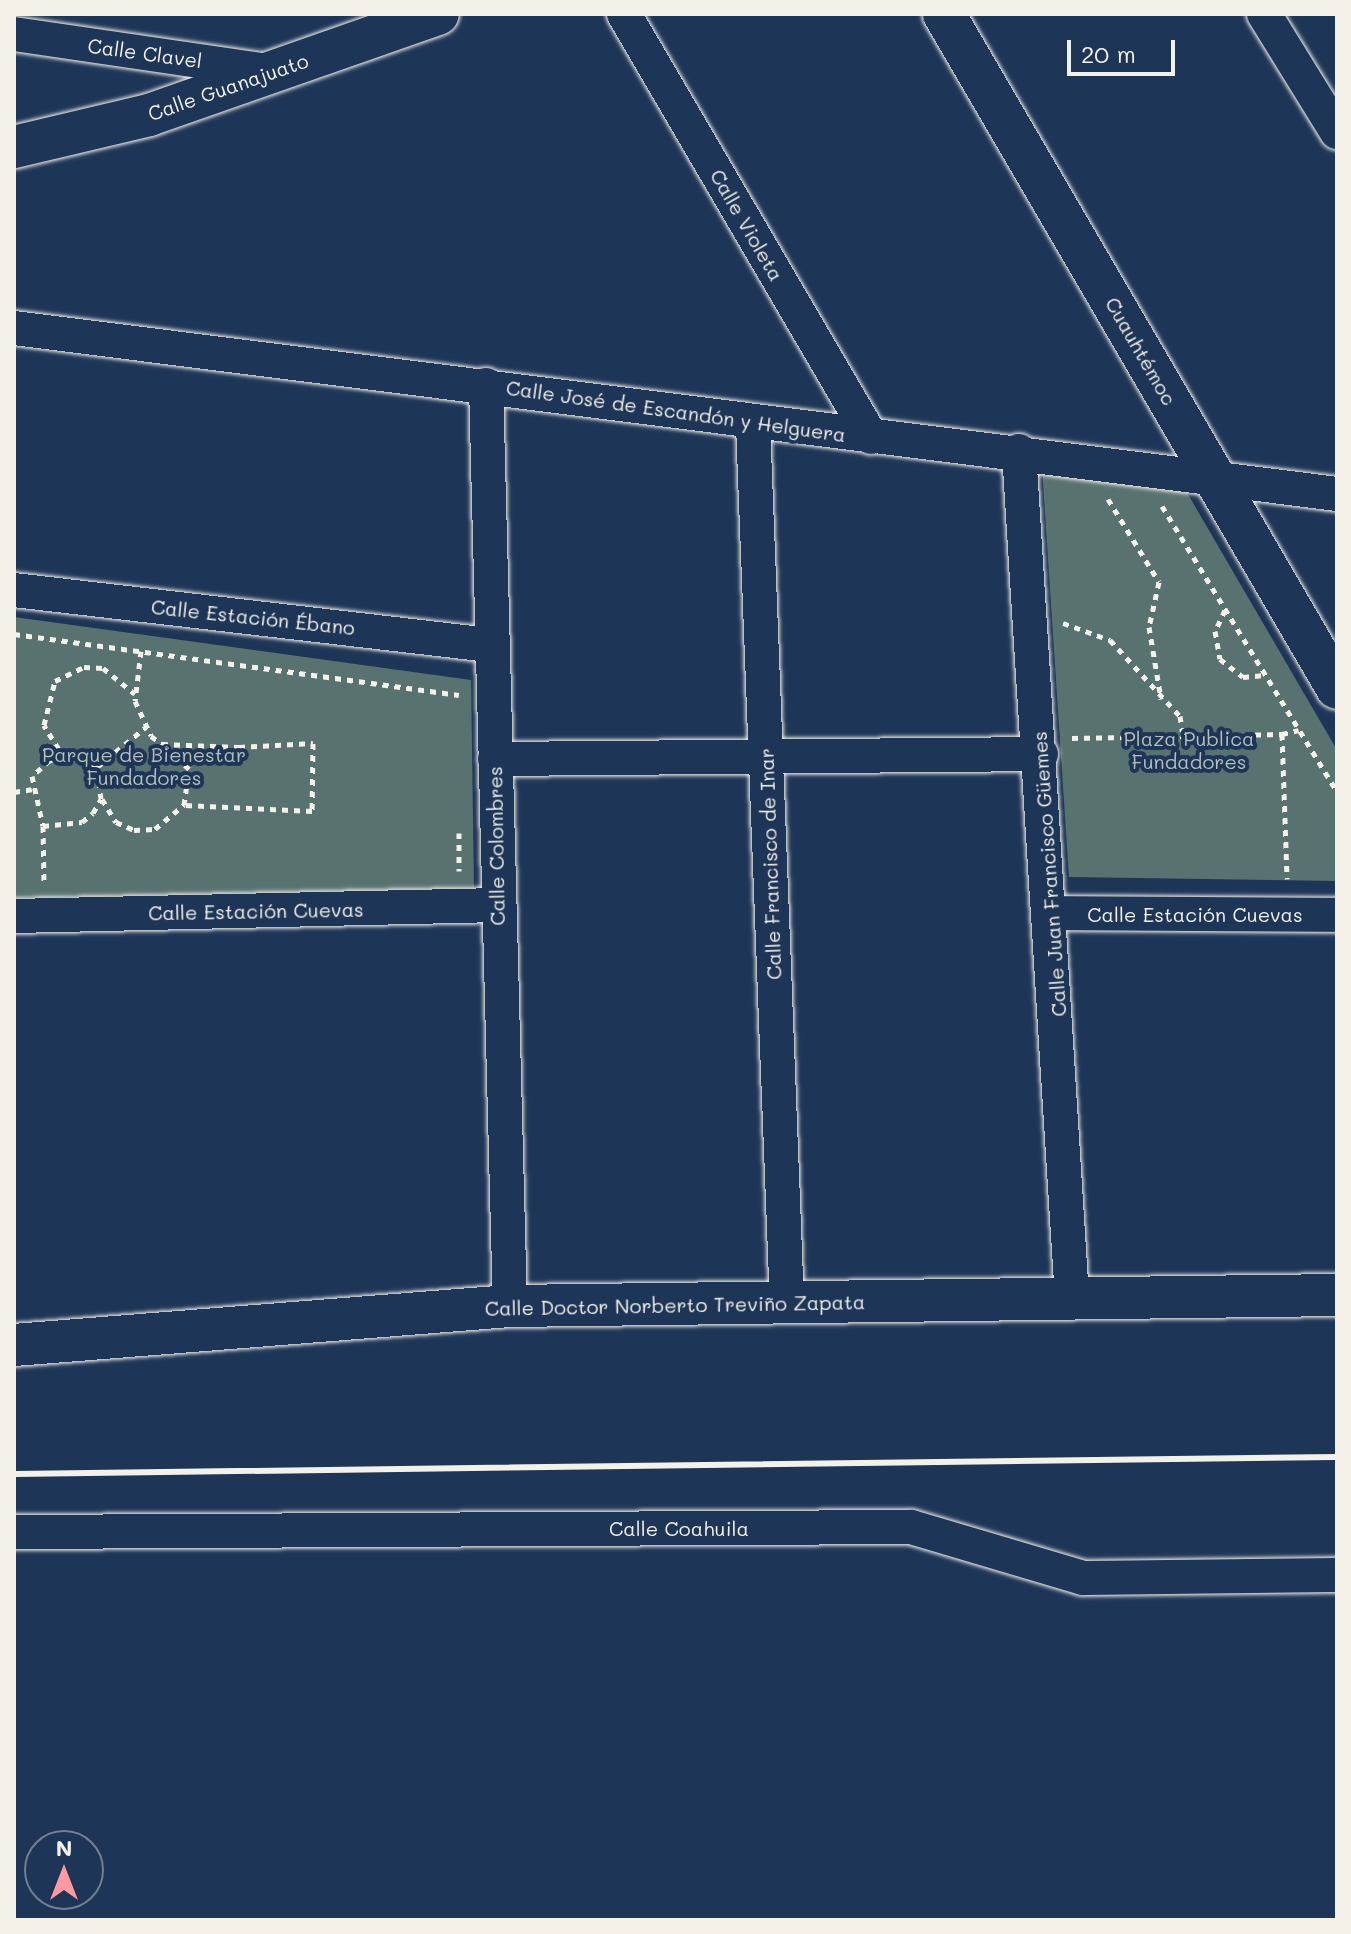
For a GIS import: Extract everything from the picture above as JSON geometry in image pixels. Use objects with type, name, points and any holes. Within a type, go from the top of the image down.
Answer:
[{"type":"street","name":"Calle Guanajuato","points":[[14,147],[149,115],[436,14]]},
{"type":"street","name":"Calle Violeta","points":[[624,14],[871,437]]},
{"type":"street","name":"Cuauhtémoc","points":[[944,14],[1337,688]]},
{"type":"street","points":[[1264,14],[1324,94],[1337,132]]},
{"type":"street","name":"Calle Clavel","points":[[14,34],[276,72]]},
{"type":"street","name":"Calle José de Escandón y Helguera","points":[[14,328],[486,385],[753,424],[1213,474],[1337,494]]},
{"type":"street","name":"Calle Colombres","points":[[486,385],[497,905],[510,1306]]},
{"type":"street","name":"Calle Francisco de Inar","points":[[753,424],[787,1304]]},
{"type":"street","name":"Calle Juan Francisco Güemes","points":[[1019,451],[1057,748],[1053,913],[1072,1297]]},
{"type":"street","name":"Calle Estación Ébano","points":[[14,590],[493,645]]},
{"type":"street","points":[[495,759],[1057,748]]},
{"type":"street","name":"Calle Estación Cuevas","points":[[14,916],[497,905]]},
{"type":"street","name":"Calle Estación Cuevas","points":[[1053,913],[1337,915]]},
{"type":"street","name":"Calle Doctor Norberto Treviño Zapata","points":[[14,1345],[510,1306],[1337,1295]]},
{"type":"street","name":"Calle Coahuila","points":[[14,1532],[911,1527],[1083,1578],[1337,1575]]},
{"type":"path","points":[[1114,488],[1101,488],[1159,582],[1149,627],[1161,700]]},
{"type":"path","points":[[1159,501],[1337,792]]},
{"type":"path","points":[[1062,608],[1063,638]]},
{"type":"path","points":[[1225,610],[1215,631],[1220,659],[1243,677],[1265,675]]},
{"type":"path","points":[[1063,623],[1110,640],[1161,700],[1180,716],[1183,736]]},
{"type":"path","points":[[14,634],[459,694],[459,709]]},
{"type":"path","points":[[141,651],[136,694],[146,727],[189,769],[184,805]]},
{"type":"path","points":[[65,759],[44,725],[55,681],[84,667],[103,668],[136,694]]},
{"type":"path","points":[[1065,723],[1057,748],[1183,736],[1282,734],[1299,730]]},
{"type":"path","points":[[97,767],[146,727]]},
{"type":"path","points":[[1282,734],[1287,879]]},
{"type":"path","points":[[97,767],[101,799],[116,822],[134,830],[155,829],[184,805],[312,811],[313,743],[162,744]]},
{"type":"path","points":[[97,767],[65,759],[50,760],[32,776],[32,789],[43,826],[82,822],[101,799]]},
{"type":"path","points":[[14,792],[32,789]]},
{"type":"path","points":[[459,819],[459,882]]},
{"type":"path","points":[[1272,879],[1300,879]]},
{"type":"green space","name":"Plaza Publica Fundadores","points":[[1042,466],[1182,484],[1337,750],[1337,881],[1069,877]]},
{"type":"green space","name":"Parque de Bienestar Fundadores","points":[[14,617],[471,680],[474,888],[14,898]]},
{"type":"railway","points":[[14,1474],[1337,1457]]}]
